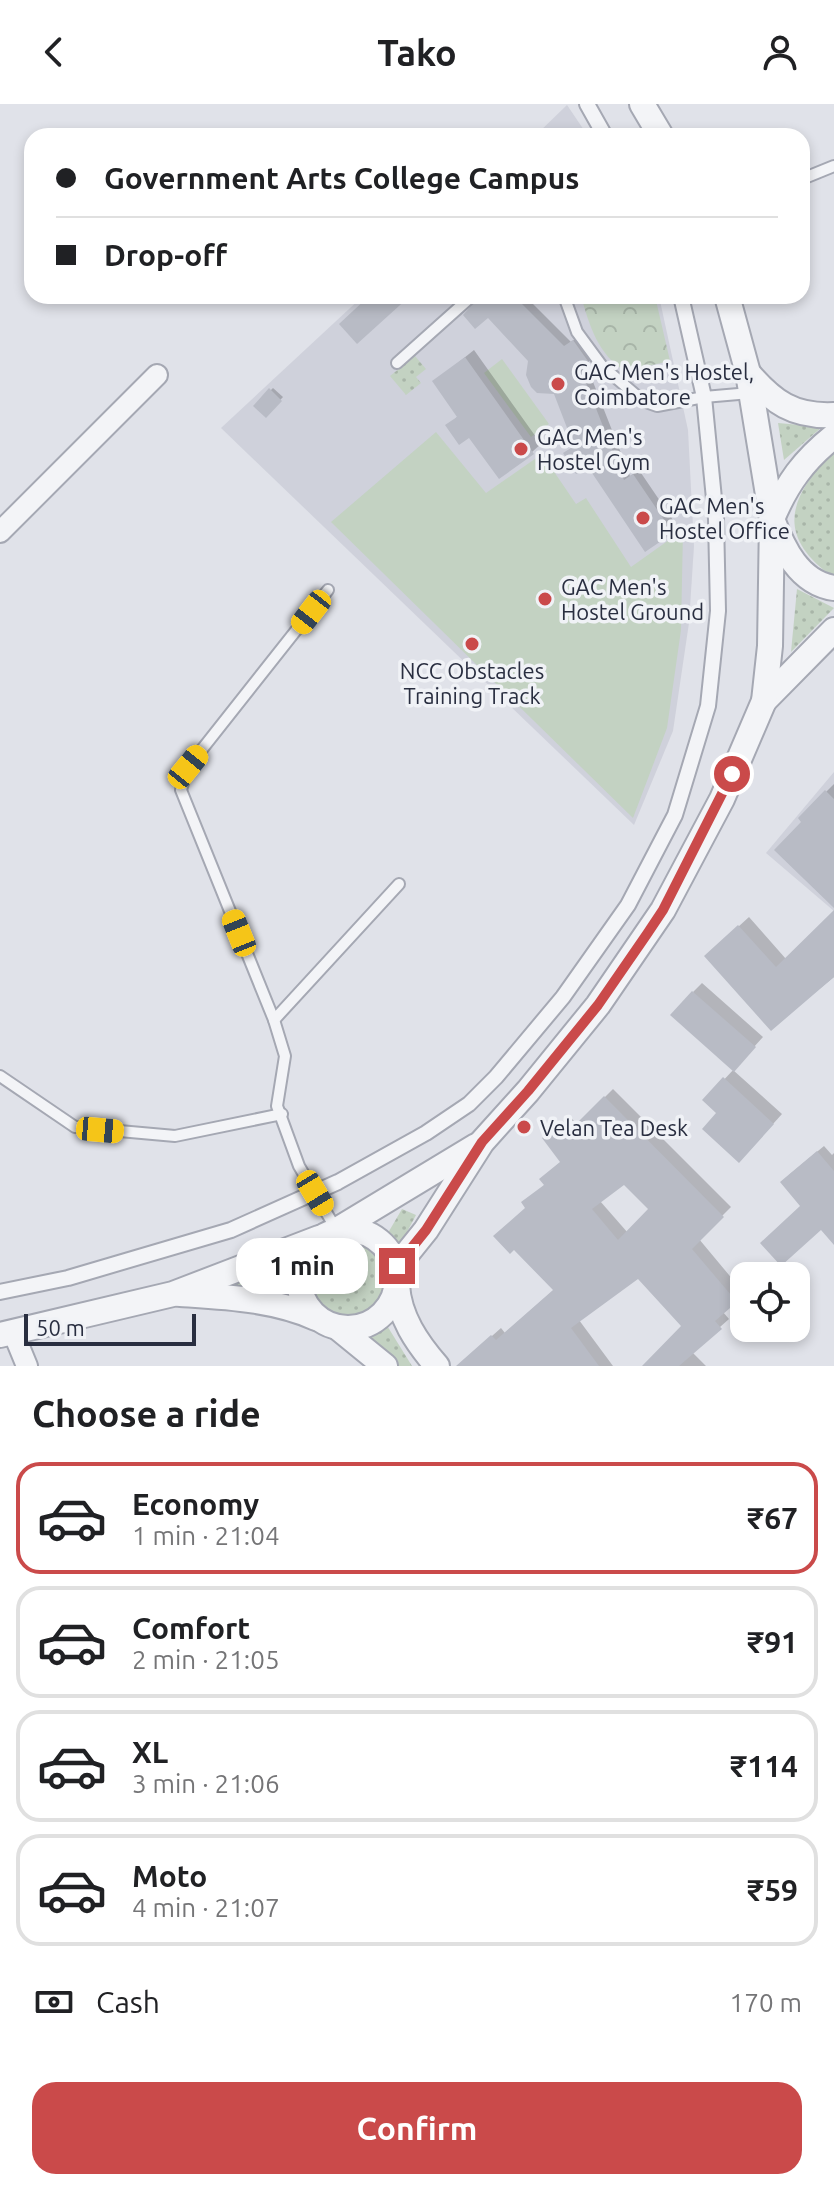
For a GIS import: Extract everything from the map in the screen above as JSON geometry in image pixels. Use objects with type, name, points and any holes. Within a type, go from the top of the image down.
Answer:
[{"type":"street","points":[[587,104],[600,128]]},
{"type":"street","points":[[642,104],[656,128]]},
{"type":"street","points":[[0,1292],[68,1278],[231,1230],[315,1193],[426,1133],[469,1104],[496,1077],[563,997],[628,905],[675,815],[708,706],[718,611],[716,519],[704,397],[683,304]]},
{"type":"street","points":[[173,1294],[237,1298],[274,1305],[352,1328],[378,1318],[389,1307],[397,1275],[482,1142],[598,1005],[663,910],[722,799],[764,701],[770,646],[772,519],[749,383],[729,304]]},
{"type":"street","points":[[0,532],[157,375]]},
{"type":"street","points":[[749,383],[782,407],[834,415]]},
{"type":"street","points":[[834,436],[786,486],[772,519],[793,563],[810,580],[834,588]]},
{"type":"street","points":[[764,701],[834,630]]},
{"type":"street","points":[[385,1366],[303,1301],[298,1273],[309,1247],[482,1142]]},
{"type":"street","points":[[27,1366],[7,1333],[173,1294],[328,1234],[353,1229],[381,1242],[397,1275],[398,1303],[419,1344],[437,1366]]},
{"type":"lane","points":[[810,176],[834,166]]},
{"type":"lane","points":[[397,363],[463,304]]},
{"type":"lane","points":[[567,304],[577,332],[602,366],[643,401],[657,406],[704,397],[749,383]]},
{"type":"lane","points":[[328,590],[188,767],[181,790],[274,1020],[285,1056],[277,1106],[299,1166],[315,1193],[328,1234]]},
{"type":"lane","points":[[274,1020],[399,884]]},
{"type":"lane","points":[[0,1076],[75,1127],[175,1136],[282,1114]]},
{"type":"shaded area","points":[[567,105],[583,128],[543,128]]},
{"type":"shaded area","points":[[354,304],[661,304],[688,430],[694,546],[689,623],[673,731],[634,825],[221,428]]},
{"type":"shaded area","points":[[834,772],[834,911],[766,853]]},
{"type":"green space","points":[[583,304],[657,304],[670,361],[626,371],[608,357]]},
{"type":"green space","points":[[415,356],[426,369],[416,377],[421,383],[406,395],[390,376]]},
{"type":"green space","points":[[502,359],[549,424],[531,437],[484,373]]},
{"type":"green space","points":[[778,423],[822,427],[784,460]]},
{"type":"green space","name":"GAC Men's Hostel Ground","points":[[436,432],[486,493],[542,454],[576,504],[586,498],[631,567],[683,530],[681,630],[667,728],[633,818],[331,522]]},
{"type":"green space","points":[[834,450],[834,578],[802,546],[796,531],[795,515],[807,483]]},
{"type":"green space","points":[[797,589],[834,608],[791,652]]},
{"type":"green space","points":[[402,1209],[416,1215],[399,1247],[385,1238]]},
{"type":"green space","points":[[348,1237],[364,1240],[383,1256],[390,1279],[387,1295],[371,1314],[348,1321],[332,1318],[313,1302],[306,1279],[309,1263],[325,1244]]},
{"type":"green space","points":[[284,1265],[291,1282],[288,1298],[199,1291]]},
{"type":"green space","points":[[386,1324],[412,1366],[397,1366],[365,1338],[374,1329]]},
{"type":"building","points":[[360,304],[401,304],[357,344],[339,324]]},
{"type":"building","name":"GAC Men's Hostel, Coimbatore","points":[[473,304],[522,304],[564,346],[573,340],[590,364],[581,370],[624,480],[633,474],[673,533],[645,552],[588,467],[576,474],[563,453],[574,446],[554,394],[537,393],[531,387],[526,375],[528,361],[488,318],[475,329],[463,315]]},
{"type":"building","points":[[465,357],[534,454],[499,479],[469,438],[459,445],[445,425],[457,417],[432,381]]},
{"type":"building","points":[[269,388],[282,401],[266,418],[253,406]]},
{"type":"building","points":[[825,790],[834,799],[834,908],[774,850],[801,822],[798,818]]},
{"type":"building","points":[[834,910],[834,977],[771,1031],[704,956],[738,925],[776,967]]},
{"type":"building","points":[[692,991],[756,1047],[734,1072],[670,1015]]},
{"type":"building","points":[[723,1077],[774,1124],[739,1163],[702,1129],[716,1113],[702,1100]]},
{"type":"building","points":[[604,1096],[724,1217],[692,1249],[730,1294],[730,1308],[715,1321],[722,1329],[679,1366],[642,1366],[681,1326],[638,1279],[571,1328],[599,1366],[456,1366],[491,1335],[496,1340],[553,1290],[514,1250],[510,1254],[493,1236],[525,1208],[521,1202],[544,1185],[539,1179],[560,1162],[542,1138],[561,1123],[568,1132]],"holes":[[[624,1185],[648,1209],[618,1240],[592,1209]]]},
{"type":"building","points":[[817,1151],[834,1171],[834,1245],[821,1230],[785,1262],[777,1262],[760,1243],[800,1206],[780,1182]]},
{"type":"place","name":"GAC Men's Hostel, Coimbatore","points":[[558,384]]},
{"type":"place","name":"GAC Men's Hostel Gym","points":[[521,449]]},
{"type":"place","name":"GAC Men's Hostel Office","points":[[643,518]]},
{"type":"place","name":"GAC Men's Hostel Ground","points":[[545,599]]},
{"type":"place","name":"NCC Obstacles Training Track","points":[[472,644]]},
{"type":"place","name":"Velan Tea Desk","points":[[524,1127]]},
{"type":"route","points":[[397,1266],[426,1230],[482,1142],[598,1005],[647,934],[722,799],[732,774]]}]
